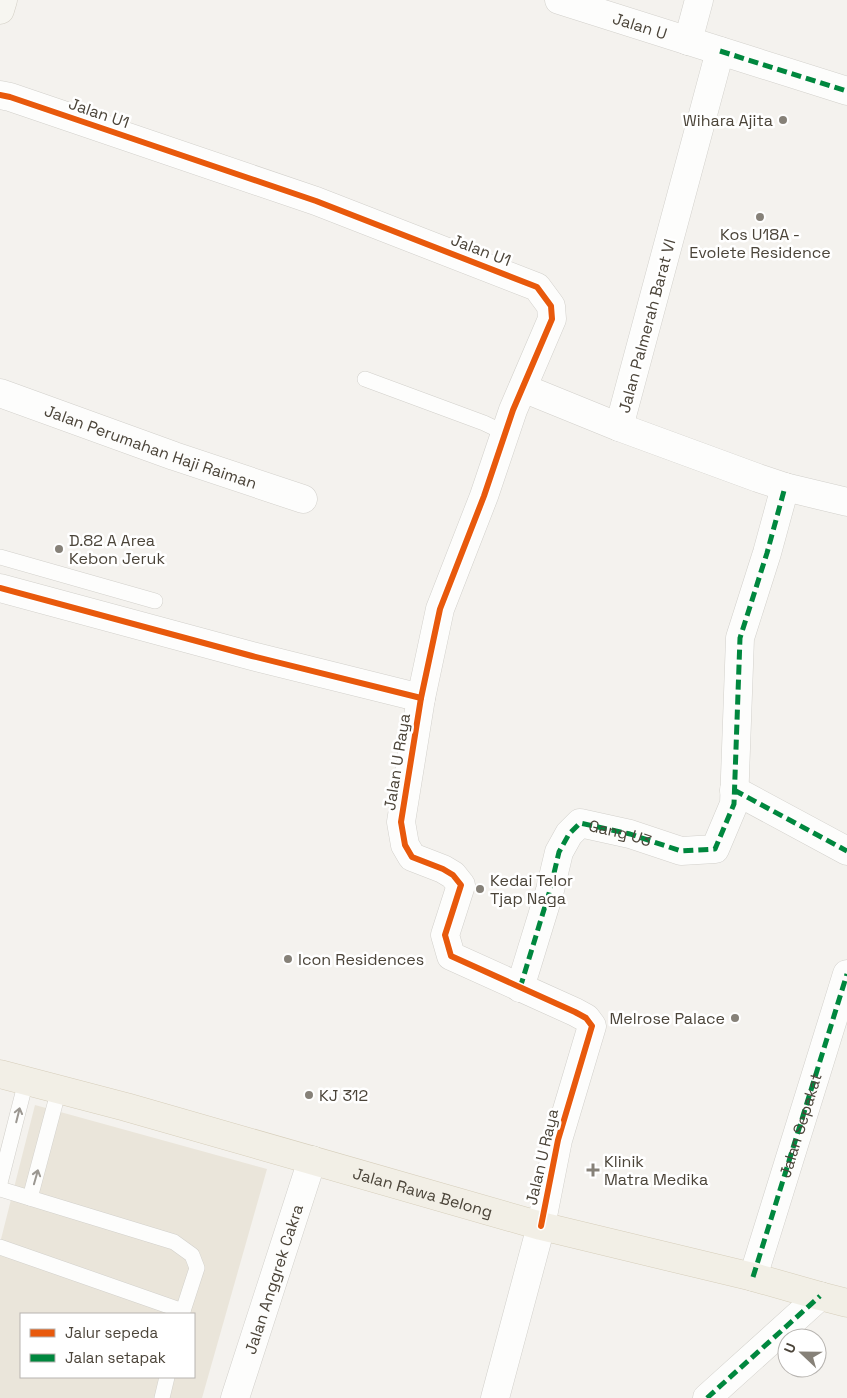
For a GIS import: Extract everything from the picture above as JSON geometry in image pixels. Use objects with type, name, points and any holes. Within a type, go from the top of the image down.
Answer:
[{"type":"main road","name":"Jalan Rawa Belong","points":[[0,1074],[126,1107],[541,1226],[839,1297]]},
{"type":"street","points":[[0,10],[3,0]]},
{"type":"street","name":"Jalan U","points":[[559,0],[847,90]]},
{"type":"street","points":[[688,40],[699,0]]},
{"type":"street","name":"Jalan Palmerah Barat VI","points":[[720,51],[619,427],[785,487],[847,502]]},
{"type":"street","name":"Jalan U1","points":[[0,95],[316,201],[537,287],[551,306],[552,319],[513,410],[484,496],[440,609],[421,698]]},
{"type":"street","points":[[523,388],[619,427]]},
{"type":"street","name":"Jalan Perumahan Haji Raiman","points":[[0,393],[174,456],[303,499]]},
{"type":"street","points":[[785,487],[767,553],[740,638],[734,790],[847,852]]},
{"type":"street","name":"Jalan U Raya","points":[[0,588],[252,656],[421,698],[401,822],[405,845],[412,857],[448,872],[461,885],[445,935],[451,956],[575,1012],[586,1018],[592,1026],[558,1140],[541,1226]]},
{"type":"street","name":"Gang U3","points":[[520,988],[550,890],[559,852],[569,834],[580,823],[630,834],[681,851],[715,849],[734,804],[734,790]]},
{"type":"street","name":"Jalan Sepakat","points":[[753,1277],[847,974]]},
{"type":"street","name":"Jalan Anggrek Cakra","points":[[235,1398],[312,1160]]},
{"type":"street","points":[[495,1398],[541,1226]]},
{"type":"street","points":[[707,1398],[839,1297]]},
{"type":"lane","points":[[365,379],[484,423],[505,433]]},
{"type":"lane","points":[[0,557],[155,601]]},
{"type":"lane","points":[[0,1183],[26,1081]]},
{"type":"lane","points":[[30,1198],[59,1089]]},
{"type":"lane","points":[[0,1189],[174,1242],[192,1255],[196,1268],[183,1313],[0,1247]]},
{"type":"lane","points":[[162,1398],[167,1378]]},
{"type":"shaded area","points":[[35,1105],[267,1169],[202,1398],[0,1398],[0,1243]]},
{"type":"marked path","points":[[720,51],[847,91]]},
{"type":"marked path","points":[[520,988],[550,890],[559,852],[569,834],[580,823],[630,834],[681,851],[715,849],[734,804],[740,638],[767,553],[785,487]]},
{"type":"marked path","points":[[734,790],[847,851]]},
{"type":"marked path","points":[[753,1277],[847,974]]},
{"type":"marked path","points":[[707,1398],[820,1296]]},
{"type":"cycle path","points":[[0,95],[316,201],[537,287],[551,306],[552,319],[513,410],[484,496],[440,609],[421,698],[401,822],[405,845],[412,857],[443,869],[453,875],[461,885],[445,935],[451,956],[575,1012],[586,1018],[592,1026],[558,1140],[541,1226]]},
{"type":"cycle path","points":[[0,588],[252,656],[421,698]]},
{"type":"place","name":"Wihara Ajita","points":[[783,120]]},
{"type":"place","name":"Kos U18A - Evolete Residence","points":[[760,217]]},
{"type":"place","name":"D.82 A Area Kebon Jeruk","points":[[59,549]]},
{"type":"place","name":"Kedai Telor Tjap Naga","points":[[480,889]]},
{"type":"place","name":"Icon Residences","points":[[288,959]]},
{"type":"place","name":"Melrose Palace","points":[[735,1018]]},
{"type":"place","name":"KJ 312","points":[[309,1095]]},
{"type":"place","name":"Klinik Matra Medika","points":[[593,1170]]}]
